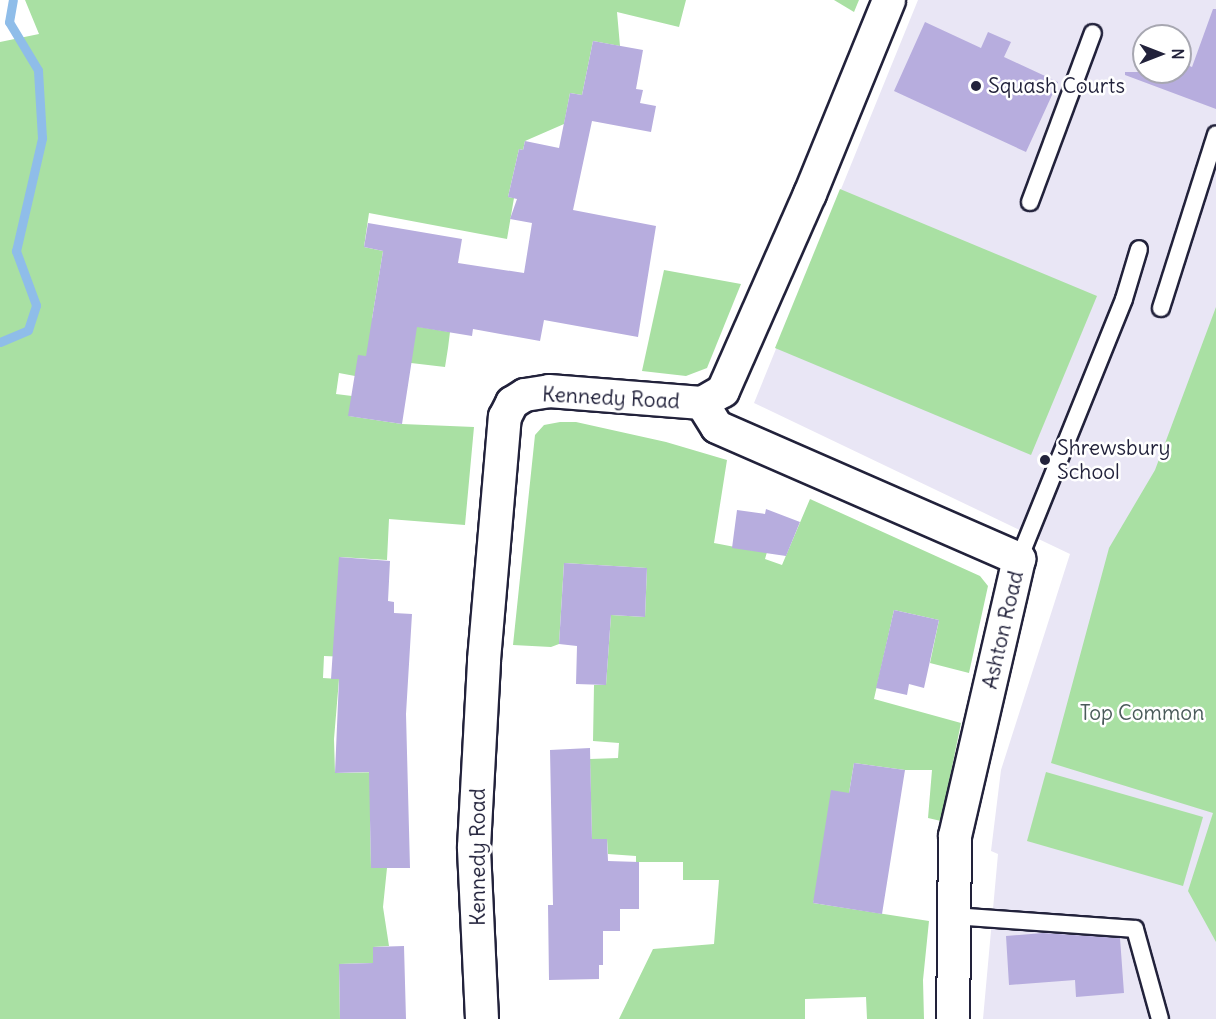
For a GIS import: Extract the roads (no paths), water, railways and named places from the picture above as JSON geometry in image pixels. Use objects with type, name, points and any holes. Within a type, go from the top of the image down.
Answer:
[{"type":"street","name":"Kennedy Road","points":[[482,1019],[474,847],[484,660],[505,417],[512,404],[525,395],[549,391],[702,403],[723,391],[817,177],[889,0]]},
{"type":"street","name":"Ashton Road","points":[[702,403],[717,427],[1019,559],[955,836],[953,1019]]},
{"type":"lane","points":[[1030,202],[1093,33]]},
{"type":"lane","points":[[1161,308],[1216,135]]},
{"type":"lane","points":[[1019,559],[1124,299],[1139,249]]},
{"type":"lane","points":[[954,916],[1135,928],[1160,1019]]},
{"type":"waterway","points":[[0,342],[28,330],[36,305],[16,251],[42,138],[38,70],[9,22],[13,0]]},
{"type":"place","name":"Squash Courts","points":[[976,86]]},
{"type":"place","name":"Shrewsbury School","points":[[1045,460]]},
{"type":"park label","name":"Top Common","points":[[1142,713]]}]
